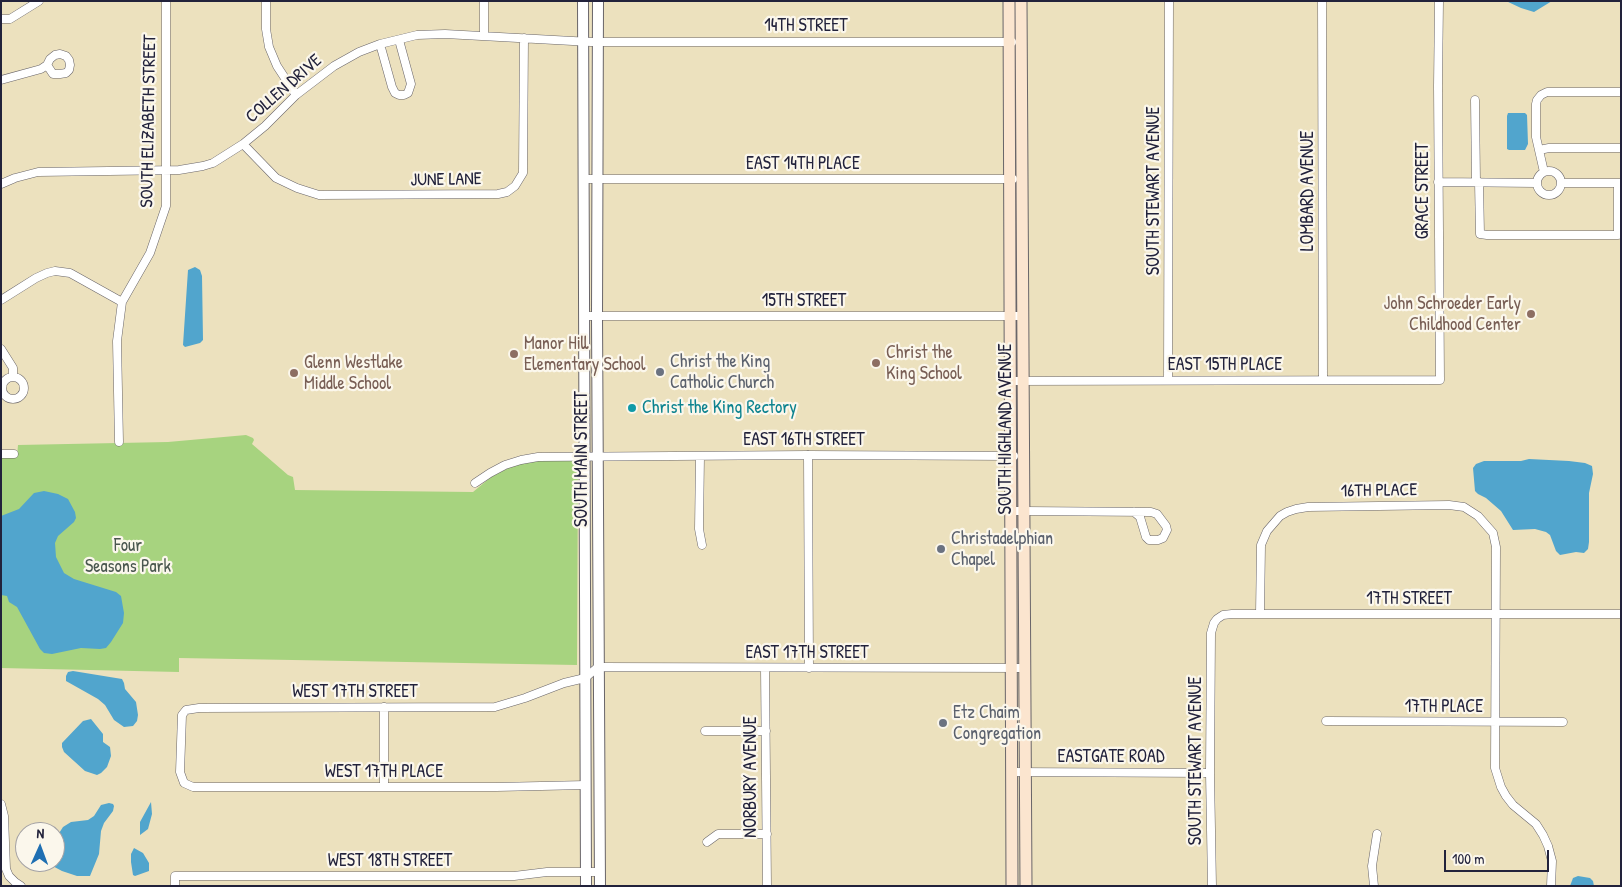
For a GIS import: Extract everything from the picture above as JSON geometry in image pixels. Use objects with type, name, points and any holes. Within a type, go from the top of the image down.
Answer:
[{"type":"main road","name":"SOUTH HIGHLAND AVENUE","points":[[1008,1],[1012,886]]},
{"type":"main road","name":"SOUTH HIGHLAND AVENUE","points":[[1021,1],[1026,886]]},
{"type":"street","points":[[1,19],[10,19],[39,1]]},
{"type":"street","name":"SOUTH ELIZABETH STREET","points":[[119,442],[117,340],[122,302],[150,253],[166,206],[166,1]]},
{"type":"street","points":[[266,1],[266,29],[269,46],[277,66],[296,95]]},
{"type":"street","points":[[484,1],[484,36]]},
{"type":"street","name":"SOUTH MAIN STREET","points":[[583,1],[591,42],[598,178],[598,456],[592,673],[586,785],[586,886]]},
{"type":"street","name":"SOUTH MAIN STREET","points":[[598,1],[591,42],[584,179],[584,456],[600,886]]},
{"type":"street","name":"SOUTH STEWART AVENUE","points":[[1168,380],[1169,1]]},
{"type":"street","name":"LOMBARD AVENUE","points":[[1322,1],[1323,380]]},
{"type":"street","name":"GRACE STREET","points":[[1439,1],[1440,380]]},
{"type":"street","name":"COLLEN DRIVE","points":[[1,184],[26,174],[43,171],[167,170],[192,168],[208,164],[223,158],[243,144],[265,126],[296,95],[320,76],[359,52],[380,44],[428,34],[591,42]]},
{"type":"street","name":"JUNE LANE","points":[[243,144],[276,178],[297,188],[319,195],[498,194],[507,192],[515,186],[523,173],[524,38]]},
{"type":"street","points":[[380,44],[392,87],[395,93],[404,95],[408,93],[411,84],[399,40]]},
{"type":"street","name":"14TH STREET","points":[[591,42],[1021,42]]},
{"type":"street","points":[[1,80],[41,69],[47,65]]},
{"type":"street","points":[[1544,172],[1536,137],[1536,104],[1541,94],[1547,92],[1621,92]]},
{"type":"street","points":[[1475,100],[1480,234],[1618,234],[1619,183],[1561,183]]},
{"type":"street","points":[[1539,150],[1549,148],[1621,148]]},
{"type":"street","points":[[1551,171],[1557,174],[1561,183],[1557,192],[1551,194],[1542,192],[1537,183],[1539,176],[1544,172],[1551,171]]},
{"type":"street","name":"EAST 14TH PLACE","points":[[584,179],[1022,179]]},
{"type":"street","points":[[1438,182],[1537,183]]},
{"type":"street","points":[[1,300],[36,278],[55,271],[70,273],[122,302]]},
{"type":"street","name":"15TH STREET","points":[[584,316],[1024,316]]},
{"type":"street","points":[[1,349],[13,368],[13,377]]},
{"type":"street","name":"EAST 15TH PLACE","points":[[1010,381],[1440,380]]},
{"type":"street","points":[[1,454],[14,454]]},
{"type":"street","points":[[808,455],[809,668]]},
{"type":"street","points":[[700,456],[699,529],[702,545]]},
{"type":"street","name":"EAST 16TH STREET","points":[[475,483],[505,465],[538,457],[1023,456]]},
{"type":"street","name":"16TH PLACE","points":[[1260,614],[1261,545],[1267,531],[1286,512],[1308,507],[1449,505],[1470,510],[1484,521],[1493,533],[1497,556],[1495,722],[1497,778],[1513,805],[1536,824],[1543,835],[1550,854],[1551,886]]},
{"type":"street","points":[[1010,511],[1151,512],[1157,514],[1166,526],[1167,530],[1163,538],[1149,540],[1146,537],[1140,517],[1134,512]]},
{"type":"street","name":"17TH STREET","points":[[1211,637],[1214,623],[1223,615],[1232,614],[1621,614]]},
{"type":"street","name":"SOUTH STEWART AVENUE","points":[[1211,637],[1210,773],[1212,886]]},
{"type":"street","name":"EAST 17TH STREET","points":[[592,673],[765,668],[1025,668]]},
{"type":"street","name":"NORBURY AVENUE","points":[[765,668],[767,886]]},
{"type":"street","name":"WEST 17TH STREET","points":[[184,783],[180,772],[181,721],[186,710],[199,708],[495,707],[592,673]]},
{"type":"street","points":[[384,707],[384,786]]},
{"type":"street","name":"17TH PLACE","points":[[1326,722],[1563,722]]},
{"type":"street","points":[[705,732],[766,731]]},
{"type":"street","name":"EASTGATE ROAD","points":[[1011,772],[1210,773]]},
{"type":"street","name":"WEST 17TH PLACE","points":[[184,783],[193,787],[586,785]]},
{"type":"street","points":[[1,804],[4,816],[6,869],[9,876],[21,886]]},
{"type":"street","points":[[707,842],[718,834],[766,834]]},
{"type":"street","points":[[1374,886],[1372,866],[1377,834]]},
{"type":"street","name":"WEST 18TH STREET","points":[[175,886],[175,876],[514,876],[541,872],[600,872]]},
{"type":"street","points":[[320,876],[320,885]]},
{"type":"green space","name":"Four Seasons Park","points":[[246,435],[253,438],[252,444],[288,475],[293,477],[295,490],[473,492],[491,477],[514,465],[530,461],[575,461],[578,468],[577,665],[179,658],[179,672],[1,668],[1,457],[17,457],[18,445],[168,442]]},
{"type":"water","points":[[1506,1],[1552,1],[1534,12]]},
{"type":"water","points":[[1508,113],[1525,113],[1527,115],[1528,144],[1525,150],[1507,149]]},
{"type":"water","points":[[195,267],[200,270],[202,276],[203,340],[200,343],[185,347],[183,345],[188,270]]},
{"type":"water","points":[[1529,459],[1569,461],[1592,466],[1593,474],[1589,493],[1589,542],[1588,549],[1584,553],[1576,552],[1560,555],[1556,551],[1550,535],[1546,532],[1535,529],[1513,530],[1501,511],[1475,491],[1473,468],[1476,464],[1484,461],[1521,461]]},
{"type":"water","points":[[44,491],[58,494],[68,499],[75,512],[76,518],[74,522],[58,536],[55,543],[56,557],[64,573],[74,579],[116,592],[121,596],[124,613],[123,623],[106,648],[81,648],[52,654],[44,653],[17,607],[9,602],[7,596],[1,595],[1,516],[19,509],[34,493]]},
{"type":"water","points":[[73,671],[122,679],[125,689],[136,702],[138,715],[137,721],[133,726],[124,727],[114,720],[105,705],[98,699],[66,681],[68,672]]},
{"type":"water","points":[[91,719],[103,734],[103,742],[110,747],[111,756],[107,767],[97,775],[85,771],[64,752],[62,747],[62,743],[83,721]]},
{"type":"water","points":[[151,802],[152,814],[148,829],[140,835],[140,822]]},
{"type":"water","points":[[109,803],[114,806],[101,831],[99,854],[90,876],[77,876],[65,872],[65,826],[71,822],[88,820],[94,816],[101,805]]},
{"type":"water","points":[[134,848],[143,853],[149,863],[149,871],[135,876],[133,875],[131,862],[131,854]]},
{"type":"water","points":[[1578,876],[1590,878],[1594,886],[1570,886],[1573,878]]},
{"type":"place","name":"John Schroeder Early Childhood Center","points":[[1531,314]]},
{"type":"place","name":"Manor Hill Elementary School","points":[[514,354]]},
{"type":"place","name":"Christ the King School","points":[[876,363]]},
{"type":"place","name":"Christ the King Catholic Church","points":[[660,372]]},
{"type":"place","name":"Glenn Westlake Middle School","points":[[294,373]]},
{"type":"place","name":"Christ the King Rectory","points":[[632,408]]},
{"type":"place","name":"Christadelphian Chapel","points":[[941,549]]},
{"type":"place","name":"Etz Chaim Congregation","points":[[943,723]]}]
